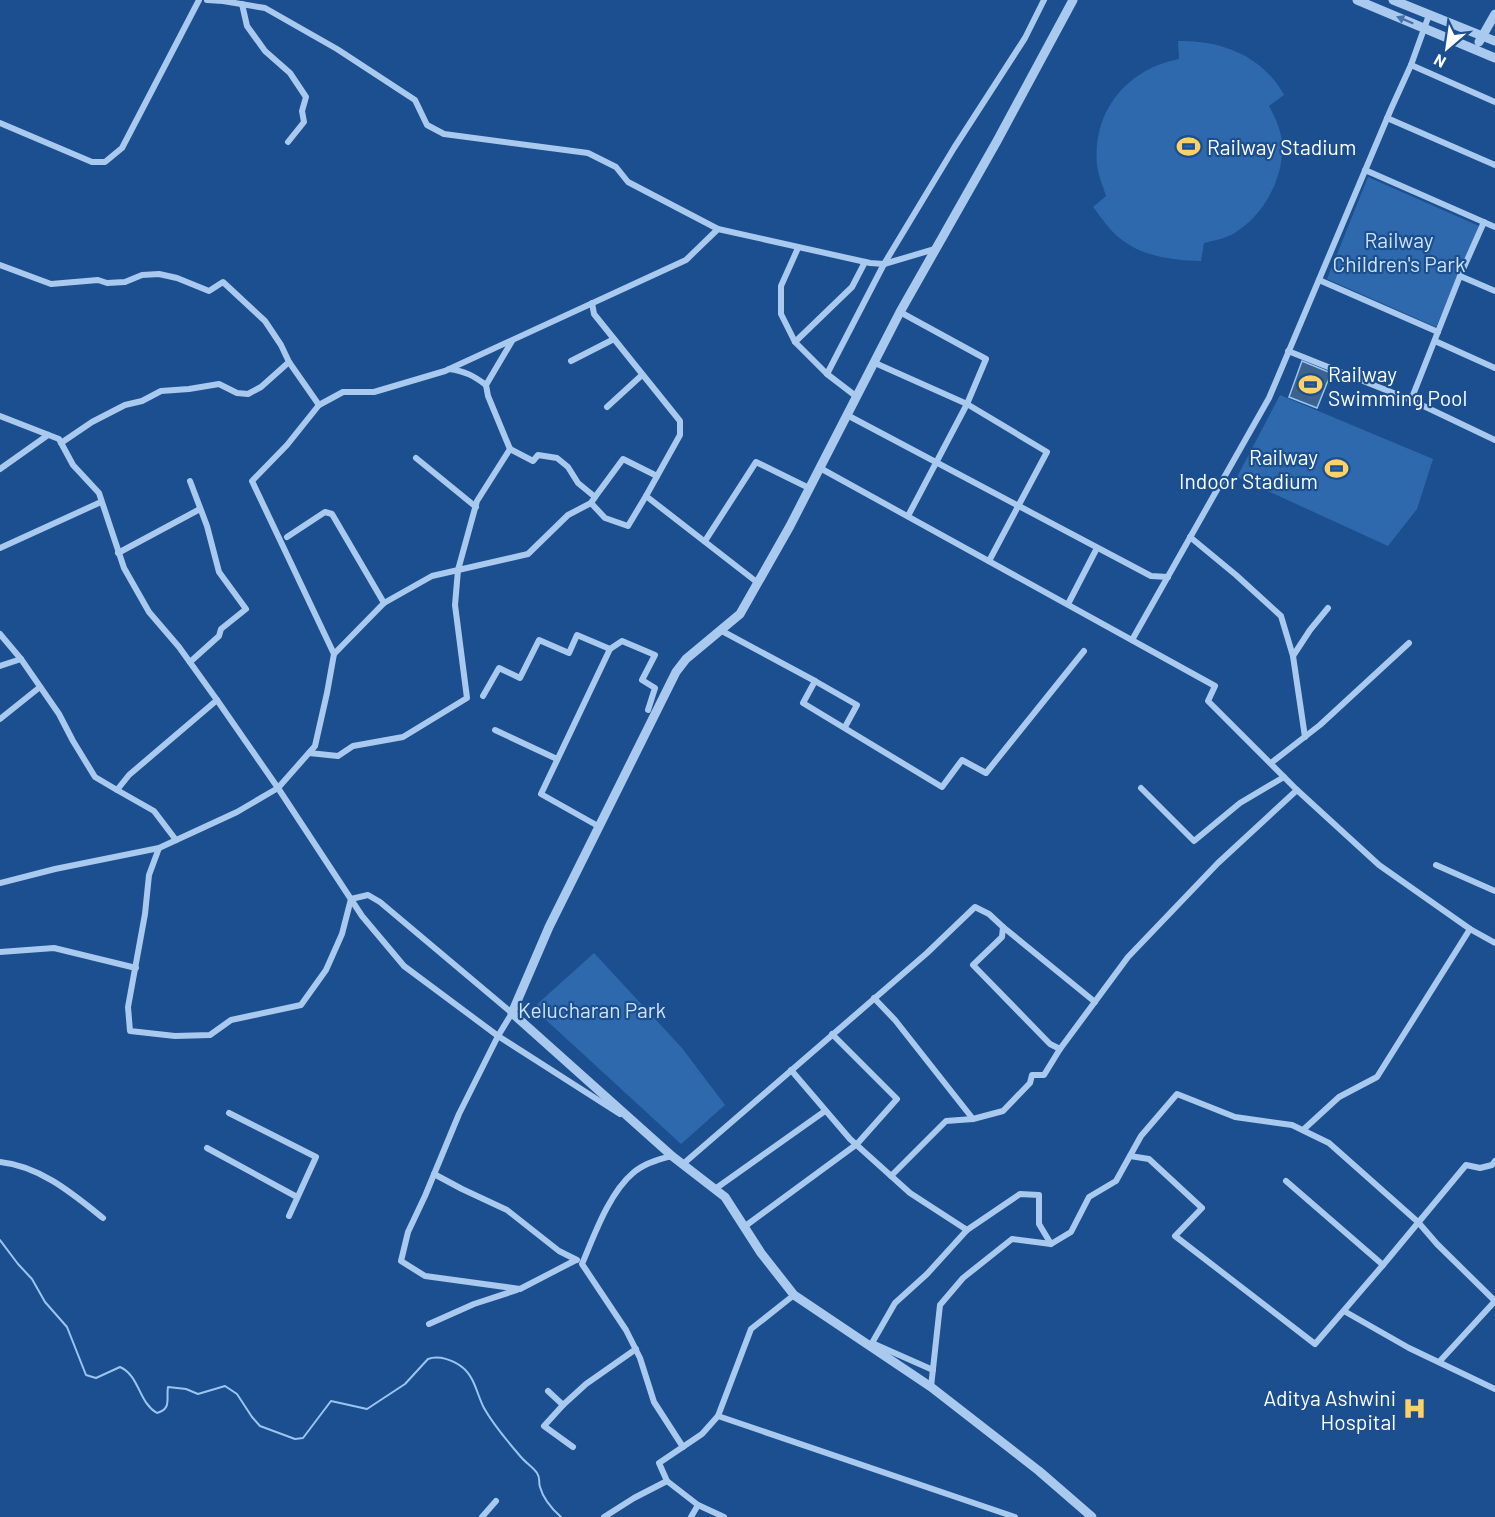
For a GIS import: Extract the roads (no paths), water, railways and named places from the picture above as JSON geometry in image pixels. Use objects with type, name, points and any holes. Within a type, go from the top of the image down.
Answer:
[{"type":"street","points":[[0,123],[92,162],[105,162],[122,147],[199,0]]},
{"type":"street","points":[[207,0],[265,8],[337,49],[415,100],[427,125],[444,134],[588,153],[616,167],[628,182],[718,230],[865,262],[884,264],[935,249]]},
{"type":"street","points":[[827,374],[884,264],[954,148],[1025,38],[1044,0]]},
{"type":"street","points":[[520,1289],[425,1276],[401,1261],[408,1232],[459,1114],[512,1013],[549,927],[676,672],[687,659],[740,614],[809,488],[900,312],[1073,0]]},
{"type":"street","points":[[1357,0],[1495,57]]},
{"type":"street","points":[[1393,0],[1495,41]]},
{"type":"street","points":[[242,4],[247,26],[265,51],[290,73],[306,97],[302,111],[304,122],[288,141]]},
{"type":"street","points":[[1475,49],[1495,14]]},
{"type":"street","points":[[1132,640],[1269,398],[1411,65],[1429,15]]},
{"type":"street","points":[[1411,65],[1495,102]]},
{"type":"street","points":[[1387,118],[1495,165]]},
{"type":"street","points":[[1365,170],[1495,227]]},
{"type":"street","points":[[1411,400],[1484,222]]},
{"type":"street","points":[[334,654],[252,481],[287,445],[319,405],[343,392],[374,392],[448,369],[686,260],[718,230]]},
{"type":"street","points":[[798,248],[782,286],[781,314],[795,342],[827,374],[857,397]]},
{"type":"street","points":[[795,342],[852,287],[865,262]]},
{"type":"street","points":[[0,265],[51,284],[98,280],[107,283],[125,282],[142,275],[159,274],[177,278],[209,291],[223,282],[265,321],[289,362],[319,405]]},
{"type":"street","points":[[1460,276],[1495,291]]},
{"type":"street","points":[[1319,280],[1438,332]]},
{"type":"street","points":[[448,369],[474,375],[486,385],[493,411],[510,449],[534,461],[538,455],[557,458],[568,467],[605,518],[628,526],[680,435],[680,421],[594,314],[592,303]]},
{"type":"street","points":[[900,312],[986,359],[967,404],[908,516]]},
{"type":"street","points":[[486,385],[513,339]]},
{"type":"street","points":[[571,361],[614,339]]},
{"type":"street","points":[[1435,341],[1495,369]]},
{"type":"street","points":[[1288,351],[1411,400],[1495,440]]},
{"type":"street","points":[[61,443],[92,422],[117,409],[142,401],[161,391],[219,384],[237,393],[248,394],[261,387],[289,362]]},
{"type":"street","points":[[875,363],[967,404],[1047,452],[989,561]]},
{"type":"street","points":[[607,407],[642,375]]},
{"type":"street","points":[[0,416],[59,439],[73,465],[99,493],[124,568],[149,612],[190,662],[217,700],[362,916],[404,966],[498,1036],[635,1124]]},
{"type":"street","points":[[847,416],[1151,576],[1168,577]]},
{"type":"street","points":[[0,469],[48,435]]},
{"type":"street","points":[[309,753],[338,756],[353,746],[403,737],[467,698],[455,605],[458,570],[477,501],[510,449]]},
{"type":"street","points":[[416,458],[476,507]]},
{"type":"street","points":[[0,883],[55,869],[159,848],[237,812],[278,788],[315,746],[334,654],[384,603],[432,576],[528,554],[568,514],[593,500],[623,459],[657,476]]},
{"type":"street","points":[[705,541],[756,462],[809,488]]},
{"type":"street","points":[[819,468],[1215,686],[1208,700],[1297,790],[1379,866],[1470,929],[1495,943]]},
{"type":"street","points":[[190,480],[219,572],[246,609],[221,629],[219,636],[190,662]]},
{"type":"street","points":[[646,496],[758,583]]},
{"type":"street","points":[[0,548],[101,502]]},
{"type":"street","points":[[118,553],[200,509]]},
{"type":"street","points":[[287,537],[326,512],[332,514],[384,603]]},
{"type":"street","points":[[1190,537],[1281,616],[1293,656],[1305,737]]},
{"type":"street","points":[[1068,604],[1097,548]]},
{"type":"street","points":[[1293,656],[1328,608]]},
{"type":"street","points":[[722,631],[857,705],[845,727]]},
{"type":"street","points":[[0,634],[21,659],[59,714],[95,777],[154,811],[176,840]]},
{"type":"street","points":[[483,696],[500,668],[520,678],[539,640],[569,653],[578,635],[610,649]]},
{"type":"street","points":[[598,826],[541,794],[610,649],[622,641],[655,655],[642,680],[655,688],[648,710]]},
{"type":"street","points":[[1270,763],[1305,737],[1409,644]]},
{"type":"street","points":[[815,681],[803,703],[942,787],[962,760],[986,773],[1084,651]]},
{"type":"street","points":[[0,666],[21,659]]},
{"type":"street","points":[[0,719],[40,687]]},
{"type":"street","points":[[117,790],[129,775],[217,700]]},
{"type":"street","points":[[495,730],[557,759]]},
{"type":"street","points":[[1142,788],[1194,841],[1240,803],[1284,777]]},
{"type":"street","points":[[891,1176],[945,1121],[973,1119],[1003,1111],[1030,1083],[1032,1075],[1044,1075],[1060,1048],[1128,957],[1209,871],[1297,790]]},
{"type":"street","points":[[159,848],[149,875],[128,1007],[130,1031],[175,1036],[210,1035],[231,1020],[301,1005],[326,970],[342,934],[351,899]]},
{"type":"street","points":[[1436,865],[1495,891]]},
{"type":"street","points":[[351,899],[368,895],[380,902],[512,1013],[672,1156],[725,1197],[761,1253],[794,1295],[931,1387],[1039,1471],[1092,1517]]},
{"type":"street","points":[[683,1164],[927,953],[975,907],[989,914],[1095,1002]]},
{"type":"street","points":[[1003,927],[1002,937],[973,965],[1050,1044],[1060,1048]]},
{"type":"street","points":[[1303,1130],[1339,1097],[1377,1077],[1470,929]]},
{"type":"street","points":[[0,952],[54,948],[136,968]]},
{"type":"street","points":[[874,999],[895,1020],[973,1119]]},
{"type":"street","points":[[744,1227],[857,1144],[897,1099],[832,1034]]},
{"type":"street","points":[[790,1070],[825,1112],[891,1176],[910,1193],[967,1230]]},
{"type":"street","points":[[931,1387],[940,1305],[963,1278],[1012,1239],[1051,1244],[1071,1232],[1089,1197],[1116,1181],[1141,1136],[1177,1094],[1235,1117],[1292,1125],[1329,1143],[1418,1222],[1495,1301],[1440,1361]]},
{"type":"street","points":[[715,1189],[825,1112]]},
{"type":"street","points":[[229,1113],[316,1157],[289,1216]]},
{"type":"street","points":[[207,1148],[297,1197]]},
{"type":"street","points":[[429,1324],[474,1304],[520,1289],[579,1262],[618,1191],[633,1172],[659,1159],[672,1156]]},
{"type":"street","points":[[1130,1156],[1149,1159],[1202,1208],[1175,1236],[1314,1344],[1466,1165],[1480,1168],[1492,1165],[1495,1161]]},
{"type":"street","points":[[0,1162],[27,1168],[70,1191],[103,1218]]},
{"type":"street","points":[[434,1174],[507,1210],[559,1251],[579,1262],[626,1330],[636,1349],[654,1402],[683,1447]]},
{"type":"street","points":[[1286,1181],[1383,1265]]},
{"type":"street","points":[[933,1370],[872,1343],[896,1303],[927,1274],[967,1230],[1020,1194],[1039,1195],[1039,1224],[1051,1244]]},
{"type":"street","points":[[724,1517],[698,1505],[667,1481],[659,1463],[702,1434],[718,1416],[751,1329],[794,1295]]},
{"type":"street","points":[[1344,1311],[1409,1348],[1495,1389]]},
{"type":"street","points":[[573,1447],[544,1426],[586,1384],[636,1349]]},
{"type":"street","points":[[548,1391],[563,1405]]},
{"type":"street","points":[[718,1416],[1015,1517]]},
{"type":"street","points":[[604,1517],[667,1481]]},
{"type":"street","points":[[482,1517],[496,1501]]},
{"type":"street","points":[[691,1517],[698,1505]]},
{"type":"waterway","points":[[0,1240],[32,1279],[45,1302],[67,1327],[86,1375],[96,1378],[120,1367],[132,1376],[146,1402],[157,1413],[167,1406],[168,1387],[186,1389],[198,1394],[225,1386],[237,1394],[260,1426],[295,1439],[303,1438],[331,1401],[367,1409],[405,1384],[428,1359],[441,1358],[454,1362],[470,1376],[484,1408],[497,1427],[537,1473],[543,1495],[561,1517]]},
{"type":"place","name":"Railway Stadium","points":[[1189,146]]},
{"type":"place","name":"Railway Swimming Pool","points":[[1310,385]]},
{"type":"place","name":"Railway Indoor Stadium","points":[[1336,468]]},
{"type":"place","name":"Aditya Ashwini Hospital","points":[[1414,1409]]},
{"type":"park label","name":"Railway Children's Park","points":[[1399,251]]},
{"type":"park label","name":"Kelucharan Park","points":[[592,1009]]}]
